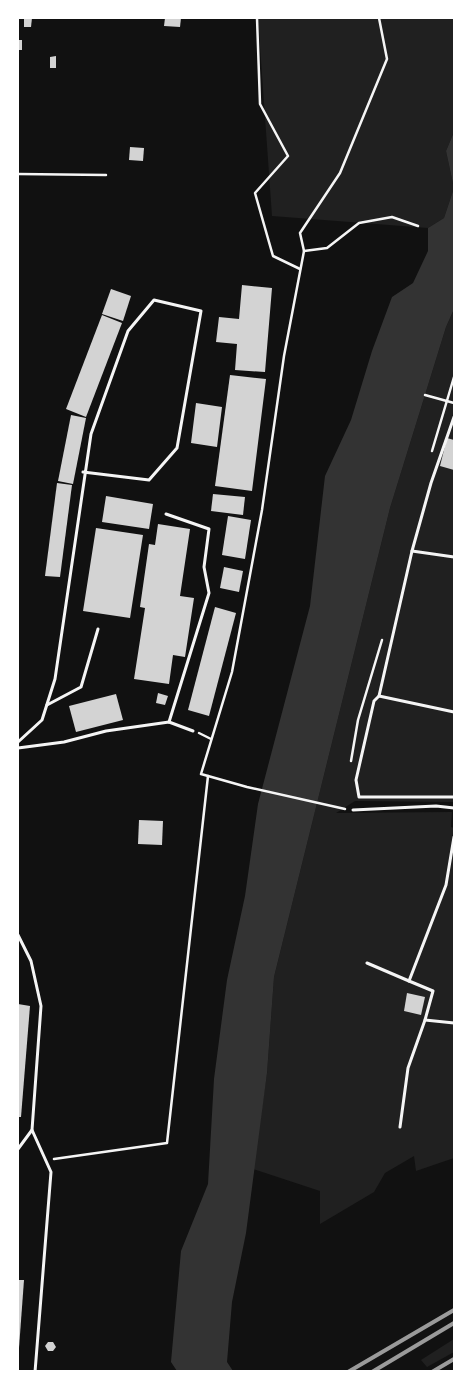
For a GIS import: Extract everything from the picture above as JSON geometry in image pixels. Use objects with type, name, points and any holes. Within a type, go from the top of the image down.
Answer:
[{"type":"lane","points":[[18,742],[42,720],[55,679],[83,472],[91,434],[128,331],[154,300],[201,310],[177,448],[149,480],[83,472]]},
{"type":"lane","points":[[454,417],[431,483],[412,551],[379,696],[374,701],[356,780],[359,797],[454,797]]},
{"type":"lane","points":[[166,514],[209,529],[204,567],[209,593],[169,722]]},
{"type":"lane","points":[[412,551],[454,557]]},
{"type":"lane","points":[[47,705],[81,687],[98,629]]},
{"type":"lane","points":[[379,696],[454,712]]},
{"type":"lane","points":[[18,748],[64,742],[106,731],[169,722],[193,731]]},
{"type":"lane","points":[[352,810],[436,806],[454,808]]},
{"type":"lane","points":[[409,981],[446,885],[454,837]]},
{"type":"lane","points":[[18,935],[31,961],[42,1006],[32,1130],[51,1172],[35,1372]]},
{"type":"lane","points":[[366,963],[433,991],[408,1068],[400,1127]]},
{"type":"lane","points":[[425,1020],[454,1023]]},
{"type":"lane","points":[[18,1149],[32,1130]]},
{"type":"path","points":[[257,18],[260,104],[288,156],[255,193],[272,256],[300,268]]},
{"type":"path","points":[[340,808],[247,787],[200,774],[232,672],[262,510],[284,356],[304,252],[300,233],[340,173],[387,59],[379,18]]},
{"type":"path","points":[[18,174],[106,175]]},
{"type":"path","points":[[304,252],[327,248],[359,223],[392,217],[418,226]]},
{"type":"path","points":[[425,395],[454,403]]},
{"type":"path","points":[[193,731],[211,739]]},
{"type":"path","points":[[46,1160],[167,1143],[208,776]]},
{"type":"shaded area","points":[[258,18],[454,18],[454,132],[446,151],[454,188],[444,218],[428,228],[272,216]]},
{"type":"shaded area","points":[[454,132],[454,188],[446,151]]},
{"type":"shaded area","points":[[454,188],[454,309],[446,327],[390,508],[274,977],[267,1073],[246,1233],[232,1302],[227,1362],[233,1371],[177,1371],[171,1362],[181,1251],[208,1184],[214,1079],[227,980],[245,896],[258,804],[310,606],[325,476],[351,420],[372,351],[392,297],[413,283],[428,251],[428,228],[444,218]]},
{"type":"shaded area","points":[[454,309],[454,802],[355,801],[336,813],[452,812],[451,827],[454,828],[454,1158],[416,1171],[414,1156],[385,1173],[374,1192],[320,1224],[320,1191],[253,1169],[267,1073],[274,977],[390,508],[446,327]]},
{"type":"shaded area","points":[[454,1339],[454,1352],[427,1367],[421,1360]]},
{"type":"building","points":[[24,18],[32,18],[31,27],[24,27]]},
{"type":"building","points":[[165,18],[181,18],[180,27],[164,26]]},
{"type":"building","points":[[18,40],[22,40],[22,50],[18,50]]},
{"type":"building","points":[[56,56],[56,68],[50,68],[50,57]]},
{"type":"building","points":[[130,147],[144,148],[143,161],[129,160]]},
{"type":"building","points":[[242,285],[272,288],[265,372],[235,370],[237,344],[216,342],[219,317],[239,319]]},
{"type":"building","points":[[111,289],[131,296],[123,321],[102,314]]},
{"type":"building","points":[[102,315],[122,323],[86,417],[66,409]]},
{"type":"building","points":[[230,375],[266,379],[252,491],[215,486]]},
{"type":"building","points":[[196,403],[222,407],[217,447],[191,443]]},
{"type":"building","points":[[71,415],[86,418],[73,484],[58,481]]},
{"type":"building","points":[[447,438],[454,440],[454,470],[440,466]]},
{"type":"building","points":[[57,483],[72,485],[60,577],[45,576]]},
{"type":"building","points":[[213,494],[245,497],[243,515],[211,511]]},
{"type":"building","points":[[106,496],[153,504],[149,529],[102,522]]},
{"type":"building","points":[[228,516],[251,520],[245,559],[222,555]]},
{"type":"building","points":[[158,524],[190,529],[180,596],[194,598],[185,657],[173,655],[169,684],[134,679],[145,608],[140,607],[149,544],[155,545]]},
{"type":"building","points":[[96,528],[143,535],[130,618],[83,611]]},
{"type":"building","points":[[224,567],[243,571],[239,592],[220,588]]},
{"type":"building","points":[[215,607],[236,613],[209,716],[188,710]]},
{"type":"building","points":[[158,693],[168,696],[165,705],[156,703]]},
{"type":"building","points":[[116,694],[123,720],[76,732],[69,706]]},
{"type":"building","points":[[139,820],[163,821],[162,845],[138,844]]},
{"type":"building","points":[[407,993],[425,997],[421,1015],[404,1011]]},
{"type":"building","points":[[18,1004],[30,1006],[21,1117],[18,1117]]},
{"type":"building","points":[[18,1280],[24,1280],[19,1348],[18,1347]]},
{"type":"building","points":[[48,1342],[53,1342],[56,1347],[53,1351],[48,1351],[45,1346]]},
{"type":"railway","points":[[348,1372],[454,1310]]},
{"type":"railway","points":[[372,1372],[454,1323]]},
{"type":"railway","points":[[432,1372],[454,1359]]}]
